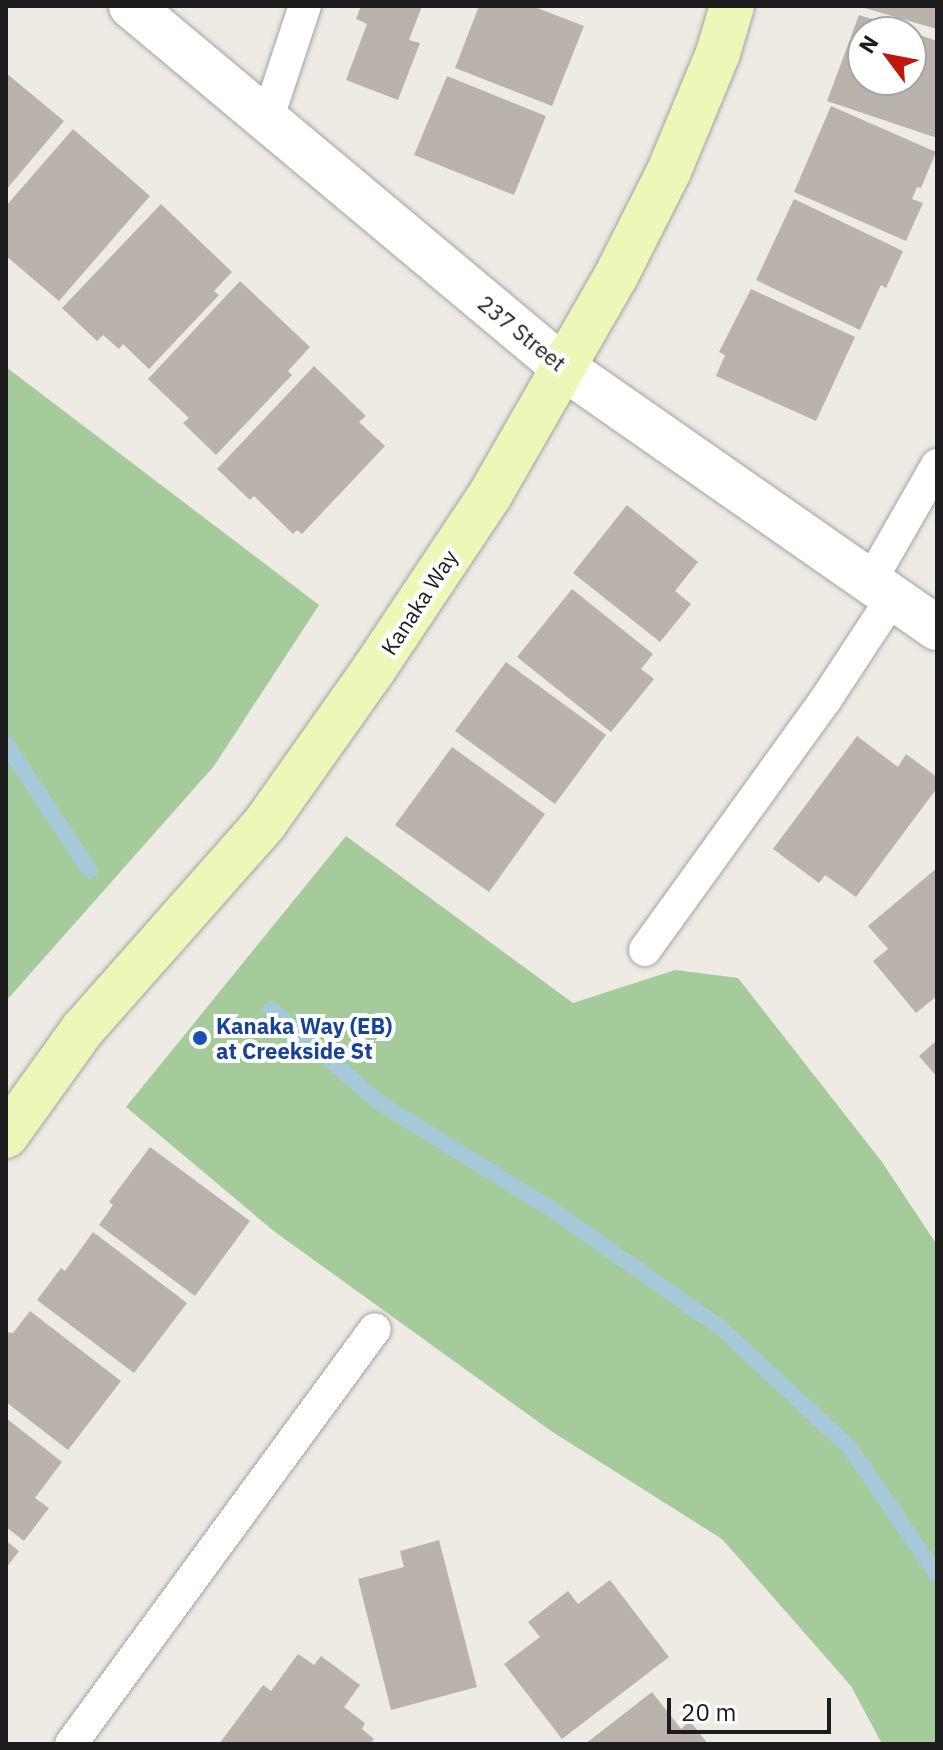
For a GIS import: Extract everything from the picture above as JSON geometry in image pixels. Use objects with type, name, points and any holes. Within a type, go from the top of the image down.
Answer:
[{"type":"main road","name":"Kanaka Way","points":[[6,1136],[83,1029],[265,823],[374,669],[490,495],[564,368],[669,171],[718,53],[732,6]]},
{"type":"street","name":"237 Street","points":[[131,6],[564,368],[937,628]]},
{"type":"lane","points":[[267,120],[305,6]]},
{"type":"lane","points":[[645,950],[826,699],[882,590],[937,465]]},
{"type":"lane","points":[[71,1744],[375,1329]]},
{"type":"green space","points":[[6,367],[319,605],[214,766],[6,1001]]},
{"type":"green space","points":[[346,836],[573,1003],[675,970],[738,978],[882,1162],[937,1245],[937,1744],[882,1744],[851,1686],[722,1539],[551,1431],[275,1232],[126,1107]]},
{"type":"building","points":[[361,6],[422,6],[409,40],[420,43],[398,100],[346,80],[367,24],[356,19]]},
{"type":"building","points":[[479,6],[532,6],[584,26],[552,106],[455,68]]},
{"type":"building","points":[[937,6],[937,29],[927,26],[927,16],[892,16],[861,7]]},
{"type":"building","points":[[927,38],[937,41],[937,138],[827,101],[847,47],[847,96],[927,96]]},
{"type":"building","points":[[6,73],[64,121],[6,190]]},
{"type":"building","points":[[447,76],[546,116],[514,195],[414,155]]},
{"type":"building","points":[[831,106],[936,152],[921,188],[917,187],[912,199],[923,203],[906,241],[794,192]]},
{"type":"building","points":[[73,129],[150,196],[59,301],[6,256],[6,206]]},
{"type":"building","points":[[794,199],[903,251],[886,288],[881,285],[860,330],[756,280]]},
{"type":"building","points":[[161,204],[232,272],[214,291],[219,295],[149,369],[123,344],[119,349],[103,335],[97,341],[62,308]]},
{"type":"building","points":[[240,281],[310,347],[288,371],[292,375],[216,455],[183,423],[189,418],[148,379]]},
{"type":"building","points":[[751,289],[855,337],[816,421],[716,376],[725,355],[719,352]]},
{"type":"building","points":[[314,366],[366,416],[359,422],[385,446],[302,534],[297,530],[293,534],[254,496],[250,500],[217,469]]},
{"type":"building","points":[[627,505],[698,562],[675,591],[691,604],[660,642],[573,573]]},
{"type":"building","points":[[572,589],[653,654],[641,669],[654,679],[611,732],[517,657]]},
{"type":"building","points":[[506,662],[606,735],[555,804],[455,731]]},
{"type":"building","points":[[857,736],[898,767],[906,754],[937,777],[937,788],[856,897],[825,875],[819,883],[773,849]]},
{"type":"building","points":[[452,747],[545,814],[489,892],[395,825]]},
{"type":"building","points":[[937,868],[937,996],[916,1013],[873,961],[888,949],[868,926]]},
{"type":"building","points":[[937,1040],[937,1077],[919,1056]]},
{"type":"building","points":[[150,1147],[250,1221],[195,1296],[99,1225],[113,1205],[109,1202]]},
{"type":"building","points":[[93,1232],[187,1303],[134,1373],[37,1300],[61,1268],[65,1271]]},
{"type":"building","points":[[30,1311],[121,1381],[68,1450],[6,1402],[6,1332],[13,1333]]},
{"type":"building","points":[[6,1418],[62,1462],[35,1498],[49,1508],[24,1541],[6,1527]]},
{"type":"building","points":[[439,1540],[477,1687],[391,1710],[358,1579],[404,1567],[400,1551]]},
{"type":"building","points":[[6,1541],[19,1551],[6,1568]]},
{"type":"building","points":[[610,1580],[669,1657],[562,1739],[504,1664],[540,1637],[528,1622],[568,1591],[578,1604]]},
{"type":"building","points":[[298,1654],[314,1665],[321,1656],[360,1685],[344,1707],[365,1723],[362,1729],[374,1739],[370,1744],[219,1744],[263,1685],[271,1691]]},
{"type":"building","points":[[652,1692],[681,1729],[690,1721],[708,1744],[585,1744]]},
{"type":"waterway","points":[[6,744],[90,871]]},
{"type":"waterway","points":[[271,1009],[380,1103],[554,1211],[721,1328],[850,1448],[937,1575]]},
{"type":"place","name":"Kanaka Way (EB) at Creekside St","points":[[200,1038]]}]
